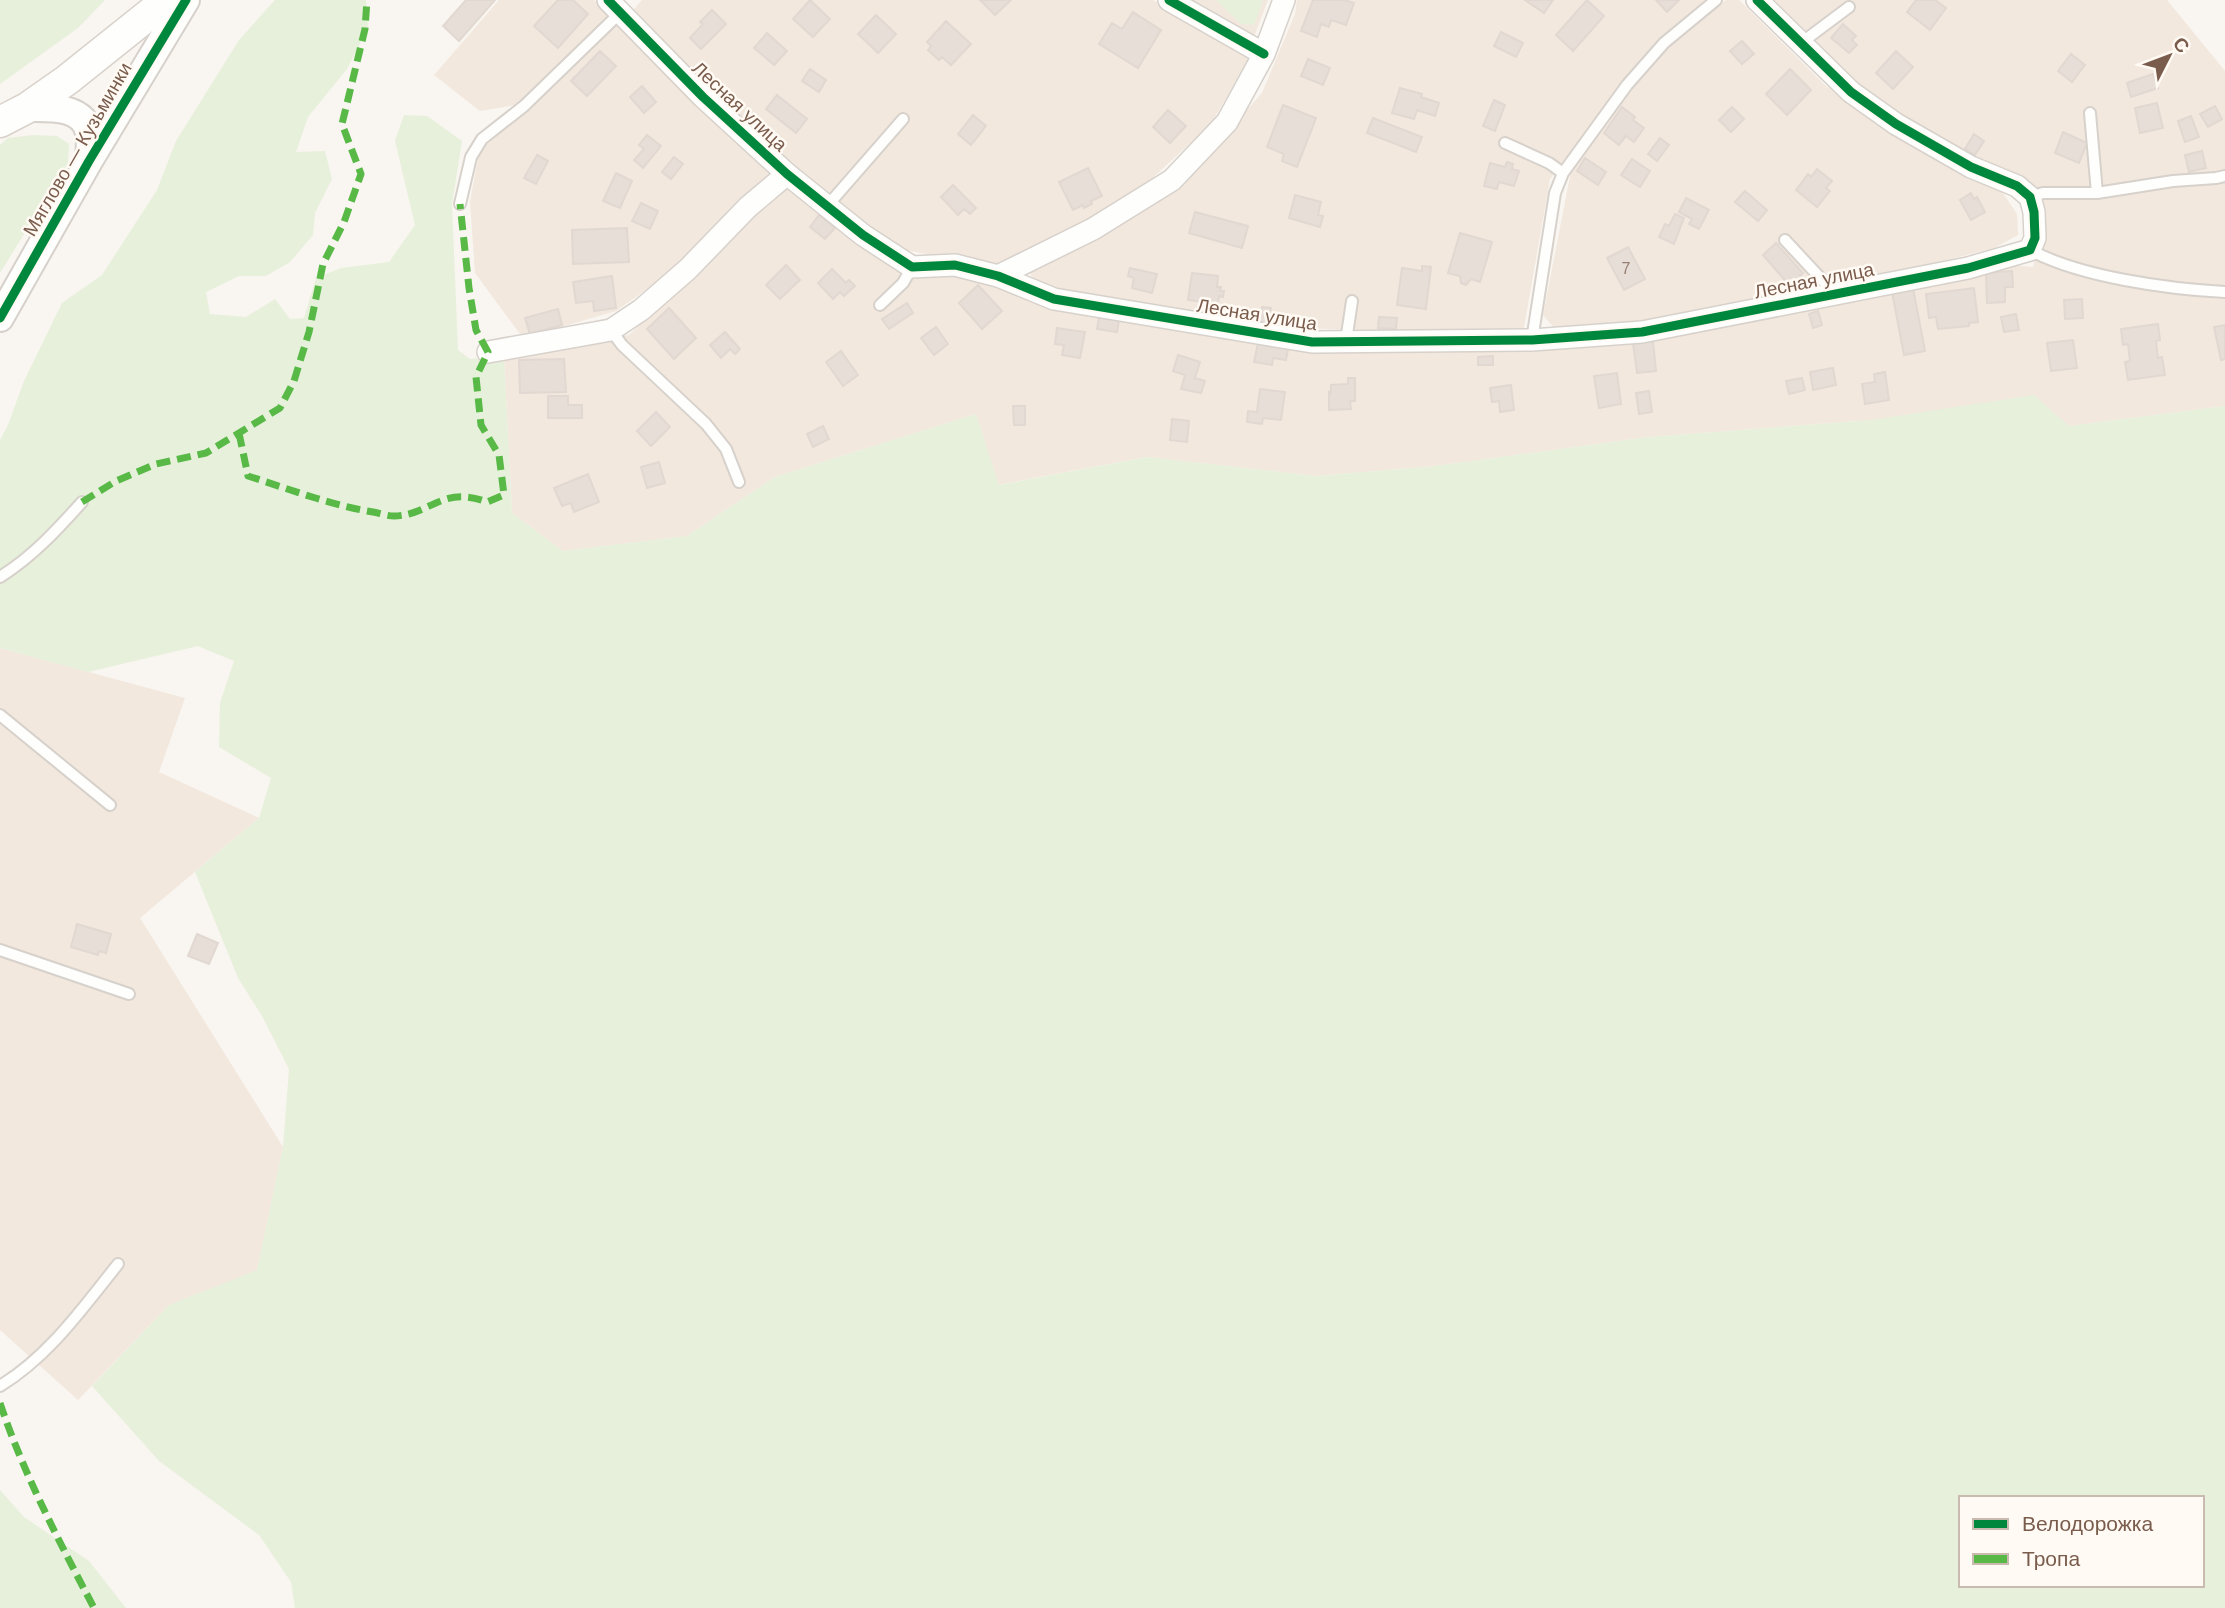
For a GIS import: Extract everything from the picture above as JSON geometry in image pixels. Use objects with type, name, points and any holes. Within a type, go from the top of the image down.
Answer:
[{"type":"main road","points":[[0,122],[27,108],[67,79],[167,0]]},
{"type":"street","name":"Мяглово — Кузьминки","points":[[0,318],[89,161],[186,0]]},
{"type":"street","points":[[1169,0],[1264,54]]},
{"type":"street","points":[[998,276],[1093,229],[1172,180],[1227,122],[1264,54],[1284,0]]},
{"type":"street","points":[[1757,0],[1851,92],[1896,124],[1971,167],[2017,186],[2030,197],[2034,212],[2032,244]]},
{"type":"street","name":"Лесная улица","points":[[620,4],[703,97],[787,174],[863,235],[912,267],[955,265],[998,276],[1054,299],[1312,342],[1532,340],[1642,331],[1831,295],[1968,268],[2032,244]]},
{"type":"street","points":[[27,108],[54,108],[74,113],[83,120],[89,132],[89,161]]},
{"type":"street","points":[[488,352],[611,330],[640,310],[688,269],[748,207],[787,174]]},
{"type":"lane","points":[[1532,340],[1555,193],[1563,173],[1627,85],[1664,43],[1716,0]]},
{"type":"lane","points":[[460,204],[471,157],[482,139],[524,106],[620,4]]},
{"type":"lane","points":[[1801,43],[1849,7]]},
{"type":"lane","points":[[2090,113],[2097,193]]},
{"type":"lane","points":[[828,205],[903,119]]},
{"type":"lane","points":[[1505,143],[1549,163],[1563,173]]},
{"type":"lane","points":[[2030,197],[2043,192],[2097,193],[2225,176]]},
{"type":"lane","points":[[1785,240],[1825,283],[1831,295]]},
{"type":"lane","points":[[2032,244],[2048,260],[2095,273],[2183,290],[2225,292]]},
{"type":"lane","points":[[880,305],[903,283],[912,267]]},
{"type":"lane","points":[[1346,341],[1352,301]]},
{"type":"lane","points":[[611,330],[622,345],[706,424],[726,449],[739,482]]},
{"type":"lane","points":[[0,577],[19,566],[82,502]]},
{"type":"lane","points":[[0,715],[110,805]]},
{"type":"lane","points":[[0,950],[129,994]]},
{"type":"lane","points":[[0,1386],[19,1374],[55,1342],[117,1264]]},
{"type":"shaded area","points":[[499,0],[594,0],[611,15],[521,104],[480,111],[434,75]]},
{"type":"shaded area","points":[[642,0],[1153,0],[1250,56],[1211,124],[1134,195],[998,268],[896,248],[760,139],[630,14]]},
{"type":"shaded area","points":[[1184,0],[1268,0],[1254,37]]},
{"type":"shaded area","points":[[1297,0],[1707,0],[1653,45],[1550,179],[1523,333],[1282,328],[1033,284],[1030,270],[1212,149],[1262,93],[1295,14]]},
{"type":"shaded area","points":[[1726,0],[1739,0],[1826,86],[2003,193],[2017,214],[2018,235],[1994,248],[1919,267],[1624,326],[1556,330],[1543,315],[1571,171],[1621,100],[1666,49]]},
{"type":"shaded area","points":[[1771,0],[2167,0],[2225,71],[2225,406],[2069,426],[1871,420],[1648,437],[1435,466],[1316,476],[1146,457],[998,485],[976,414],[775,477],[687,536],[563,551],[512,513],[504,357],[629,335],[785,186],[894,267],[980,278],[1295,348],[1520,350],[2008,265],[2033,267],[2041,239],[2036,186],[2024,185],[1957,152],[1858,89]]},
{"type":"shaded area","points":[[619,22],[771,171],[675,269],[616,311],[523,338],[475,273],[470,202],[479,152]]},
{"type":"shaded area","points":[[0,648],[185,698],[159,772],[259,818],[140,918],[283,1147],[257,1271],[169,1305],[78,1400],[0,1330]]},
{"type":"green space","points":[[0,0],[105,0],[78,28],[0,84]]},
{"type":"green space","points":[[275,0],[366,0],[368,28],[347,69],[308,117],[296,152],[325,151],[332,179],[315,213],[313,235],[290,262],[266,276],[239,276],[206,292],[210,314],[246,317],[275,299],[290,319],[304,318],[316,278],[341,268],[389,262],[415,225],[395,141],[404,115],[427,116],[462,141],[452,204],[458,350],[470,359],[504,357],[512,513],[563,551],[687,536],[775,477],[976,414],[999,485],[1147,457],[1316,476],[1435,466],[1648,437],[1871,420],[2034,395],[2069,426],[2225,406],[2225,1608],[295,1608],[291,1582],[259,1535],[159,1461],[92,1386],[169,1305],[257,1270],[283,1147],[289,1069],[262,1016],[238,978],[195,872],[259,818],[271,778],[219,747],[220,703],[234,661],[198,646],[88,672],[0,648],[0,440],[24,381],[62,303],[102,275],[157,190],[176,141],[239,40]]},
{"type":"green space","points":[[1216,0],[1263,0],[1254,25],[1241,24]]},
{"type":"green space","points":[[57,136],[69,144],[68,163],[0,273],[0,145],[8,138]]},
{"type":"green space","points":[[0,1490],[24,1517],[89,1561],[126,1608],[0,1608]]},
{"type":"building","points":[[466,0],[495,0],[459,41],[443,26]]},
{"type":"building","points":[[558,0],[573,0],[588,14],[558,48],[534,26]]},
{"type":"building","points":[[810,0],[830,19],[813,37],[793,19]]},
{"type":"building","points":[[980,0],[1011,0],[995,15]]},
{"type":"building","points":[[1313,0],[1344,0],[1354,3],[1346,25],[1331,20],[1329,27],[1321,24],[1317,37],[1301,31]]},
{"type":"building","points":[[1525,0],[1553,0],[1544,13]]},
{"type":"building","points":[[1587,0],[1604,16],[1573,51],[1556,35]]},
{"type":"building","points":[[1656,0],[1679,0],[1667,12]]},
{"type":"building","points":[[1916,0],[1935,0],[1946,8],[1930,30],[1907,12]]},
{"type":"building","points":[[712,10],[726,24],[701,49],[690,38]]},
{"type":"building","points":[[1133,12],[1161,30],[1138,68],[1099,44],[1112,23],[1122,29]]},
{"type":"building","points":[[876,15],[896,34],[878,53],[858,34]]},
{"type":"building","points":[[946,21],[971,44],[951,65],[942,57],[939,60],[928,50],[931,46],[927,42]]},
{"type":"building","points":[[1843,24],[1856,36],[1852,40],[1857,45],[1849,53],[1831,38]]},
{"type":"building","points":[[1501,32],[1523,43],[1516,57],[1494,46]]},
{"type":"building","points":[[767,33],[787,51],[774,65],[754,48]]},
{"type":"building","points":[[1742,41],[1754,54],[1742,64],[1730,51]]},
{"type":"building","points":[[600,51],[616,66],[587,96],[571,81]]},
{"type":"building","points":[[1896,51],[1913,67],[1893,89],[1876,73]]},
{"type":"building","points":[[2071,54],[2085,65],[2072,82],[2058,71]]},
{"type":"building","points":[[1308,59],[1330,68],[1323,85],[1301,76]]},
{"type":"building","points":[[810,69],[826,80],[819,92],[802,81]]},
{"type":"building","points":[[1790,69],[1811,90],[1787,115],[1766,94]]},
{"type":"building","points":[[2153,74],[2158,88],[2131,97],[2127,83]]},
{"type":"building","points":[[642,86],[656,102],[644,113],[630,97]]},
{"type":"building","points":[[1400,88],[1422,94],[1421,97],[1439,103],[1435,116],[1417,110],[1414,119],[1392,113]]},
{"type":"building","points":[[777,95],[807,119],[796,133],[766,109]]},
{"type":"building","points":[[1494,100],[1505,105],[1495,131],[1483,126]]},
{"type":"building","points":[[2157,103],[2163,128],[2140,133],[2135,108]]},
{"type":"building","points":[[1283,105],[1316,118],[1297,167],[1282,161],[1284,154],[1267,147]]},
{"type":"building","points":[[2215,106],[2222,119],[2208,127],[2200,114]]},
{"type":"building","points":[[1622,107],[1644,128],[1634,142],[1626,136],[1619,145],[1604,133]]},
{"type":"building","points":[[1732,107],[1744,119],[1731,132],[1719,120]]},
{"type":"building","points":[[1168,110],[1186,126],[1170,143],[1153,127]]},
{"type":"building","points":[[973,115],[986,126],[971,145],[958,134]]},
{"type":"building","points":[[2191,116],[2199,137],[2185,142],[2178,121]]},
{"type":"building","points":[[1373,118],[1422,137],[1416,152],[1367,133]]},
{"type":"building","points":[[2063,132],[2087,143],[2079,163],[2055,153]]},
{"type":"building","points":[[1974,134],[1984,141],[1975,155],[1965,149]]},
{"type":"building","points":[[647,135],[661,146],[643,168],[634,160],[644,149],[639,145]]},
{"type":"building","points":[[1660,138],[1669,145],[1657,161],[1648,154]]},
{"type":"building","points":[[2202,151],[2206,168],[2189,172],[2185,155]]},
{"type":"building","points":[[537,155],[548,161],[536,184],[524,178]]},
{"type":"building","points":[[674,157],[683,164],[671,179],[662,172]]},
{"type":"building","points":[[1585,158],[1606,172],[1598,185],[1577,171]]},
{"type":"building","points":[[1632,159],[1650,171],[1640,187],[1621,175]]},
{"type":"building","points":[[1507,162],[1513,164],[1512,169],[1519,171],[1514,186],[1499,182],[1497,189],[1484,186],[1490,163],[1505,167]]},
{"type":"building","points":[[1088,168],[1102,196],[1084,208],[1083,205],[1073,210],[1059,182]]},
{"type":"building","points":[[1817,169],[1832,181],[1826,188],[1830,191],[1817,207],[1796,190],[1808,174],[1811,177]]},
{"type":"building","points":[[616,173],[632,181],[620,208],[603,201]]},
{"type":"building","points":[[953,185],[976,208],[970,214],[964,209],[958,215],[941,197]]},
{"type":"building","points":[[1745,191],[1767,210],[1758,221],[1735,202]]},
{"type":"building","points":[[1971,193],[1974,199],[1977,197],[1985,212],[1971,220],[1960,200]]},
{"type":"building","points":[[1295,195],[1321,202],[1318,215],[1323,216],[1320,227],[1289,218]]},
{"type":"building","points":[[1686,198],[1709,210],[1699,229],[1689,224],[1692,219],[1679,212]]},
{"type":"building","points":[[641,203],[658,211],[650,229],[632,221]]},
{"type":"building","points":[[1195,212],[1248,226],[1242,248],[1189,233]]},
{"type":"building","points":[[1675,214],[1684,218],[1674,244],[1659,237],[1665,224],[1669,226]]},
{"type":"building","points":[[819,215],[835,228],[825,239],[810,227]]},
{"type":"building","points":[[627,228],[629,262],[573,264],[572,230]]},
{"type":"building","points":[[1460,233],[1492,242],[1480,282],[1471,279],[1466,285],[1461,283],[1460,276],[1448,273]]},
{"type":"building","points":[[1776,243],[1803,273],[1800,275],[1805,280],[1796,288],[1792,283],[1789,285],[1763,255]]},
{"type":"building","points":[[1628,247],[1645,279],[1624,290],[1607,258]]},
{"type":"building","points":[[786,265],[800,280],[780,299],[766,285]]},
{"type":"building","points":[[1422,266],[1431,267],[1426,309],[1397,305],[1402,268],[1422,271]]},
{"type":"building","points":[[1130,268],[1157,274],[1152,293],[1132,288],[1134,278],[1128,276]]},
{"type":"building","points":[[832,269],[846,283],[849,280],[855,286],[844,296],[840,292],[833,299],[818,283]]},
{"type":"building","points":[[2012,271],[2013,287],[2005,287],[2005,302],[1987,303],[1986,273]]},
{"type":"building","points":[[1192,273],[1218,276],[1217,287],[1224,291],[1223,297],[1219,296],[1218,304],[1188,300]]},
{"type":"building","points":[[612,276],[616,308],[594,311],[593,301],[576,303],[573,282]]},
{"type":"building","points":[[978,285],[1002,311],[982,329],[959,303]]},
{"type":"building","points":[[1913,288],[1925,351],[1904,355],[1892,292]]},
{"type":"building","points":[[1974,288],[1978,322],[1969,323],[1969,326],[1938,329],[1936,317],[1929,318],[1926,294]]},
{"type":"building","points":[[2082,299],[2083,318],[2065,319],[2064,300]]},
{"type":"building","points":[[907,303],[913,313],[889,329],[882,319]]},
{"type":"building","points":[[1262,307],[1271,308],[1270,313],[1280,314],[1279,325],[1253,321],[1254,313],[1261,314]]},
{"type":"building","points":[[669,308],[696,338],[674,359],[647,329]]},
{"type":"building","points":[[558,309],[562,325],[530,334],[525,318]]},
{"type":"building","points":[[1818,311],[1822,325],[1813,328],[1809,314]]},
{"type":"building","points":[[2016,314],[2019,330],[2004,332],[2001,317]]},
{"type":"building","points":[[1099,317],[1119,320],[1117,332],[1097,329]]},
{"type":"building","points":[[1379,317],[1397,318],[1396,329],[1378,328]]},
{"type":"building","points":[[2158,324],[2158,358],[2162,357],[2165,375],[2128,380],[2125,362],[2130,361],[2128,344],[2123,345],[2121,329]]},
{"type":"building","points":[[2225,325],[2225,359],[2221,360],[2214,327]]},
{"type":"building","points":[[936,327],[948,344],[934,355],[921,338]]},
{"type":"building","points":[[1057,328],[1085,332],[1080,358],[1062,355],[1064,345],[1055,344]]},
{"type":"building","points":[[725,332],[740,349],[735,354],[730,349],[721,358],[710,345]]},
{"type":"building","points":[[2073,340],[2077,368],[2051,371],[2047,343]]},
{"type":"building","points":[[1653,341],[1656,371],[1637,373],[1633,343]]},
{"type":"building","points":[[1258,343],[1288,349],[1286,360],[1273,358],[1272,365],[1254,362]]},
{"type":"building","points":[[841,351],[858,375],[843,386],[826,362]]},
{"type":"building","points":[[1178,355],[1200,362],[1195,378],[1205,381],[1201,393],[1181,389],[1185,375],[1173,371]]},
{"type":"building","points":[[1493,356],[1493,365],[1478,365],[1478,357]]},
{"type":"building","points":[[564,359],[566,392],[520,393],[519,360]]},
{"type":"building","points":[[1833,368],[1836,385],[1813,390],[1810,372]]},
{"type":"building","points":[[1885,372],[1889,400],[1865,404],[1862,384],[1875,382],[1874,374]]},
{"type":"building","points":[[1617,373],[1621,404],[1599,408],[1594,376]]},
{"type":"building","points":[[1348,378],[1355,378],[1355,401],[1350,401],[1351,409],[1329,410],[1331,385],[1348,384]]},
{"type":"building","points":[[1802,378],[1805,390],[1789,394],[1786,381]]},
{"type":"building","points":[[1511,385],[1514,410],[1500,412],[1499,401],[1492,402],[1490,388]]},
{"type":"building","points":[[1260,389],[1285,392],[1281,420],[1263,418],[1262,424],[1247,422],[1248,411],[1257,412]]},
{"type":"building","points":[[1649,391],[1652,412],[1639,414],[1636,393]]},
{"type":"building","points":[[548,396],[568,396],[568,405],[582,405],[582,418],[548,418]]},
{"type":"building","points":[[1013,406],[1025,406],[1025,425],[1014,425]]},
{"type":"building","points":[[656,412],[670,427],[651,446],[637,431]]},
{"type":"building","points":[[1172,419],[1189,421],[1187,442],[1170,440]]},
{"type":"building","points":[[823,426],[829,439],[813,447],[807,434]]},
{"type":"building","points":[[659,462],[665,483],[647,488],[641,467]]},
{"type":"building","points":[[588,474],[599,502],[574,512],[571,503],[562,506],[554,488]]},
{"type":"building","points":[[77,924],[111,934],[106,953],[99,951],[98,955],[71,947]]},
{"type":"building","points":[[197,934],[218,943],[209,964],[188,956]]},
{"type":"marked path","points":[[82,502],[116,481],[156,464],[206,453],[280,408],[294,381],[309,332],[323,264],[344,222],[361,174],[342,124],[365,29],[367,0]]},
{"type":"marked path","points":[[239,433],[248,476],[357,509],[394,516],[418,511],[448,499],[459,497],[487,502],[504,495],[499,455],[481,425],[476,377],[488,352],[476,330],[460,204]]},
{"type":"marked path","points":[[0,1403],[31,1482],[94,1608]]},
{"type":"cycle path","points":[[0,318],[89,161],[186,0]]},
{"type":"cycle path","points":[[608,0],[703,97],[787,174],[863,235],[912,267],[955,265],[998,276],[1054,299],[1312,342],[1532,340],[1642,332],[1968,268],[2030,250],[2035,238],[2034,212],[2030,197],[2017,186],[1971,167],[1896,124],[1851,92],[1757,0]]},
{"type":"cycle path","points":[[1169,0],[1264,54]]}]
